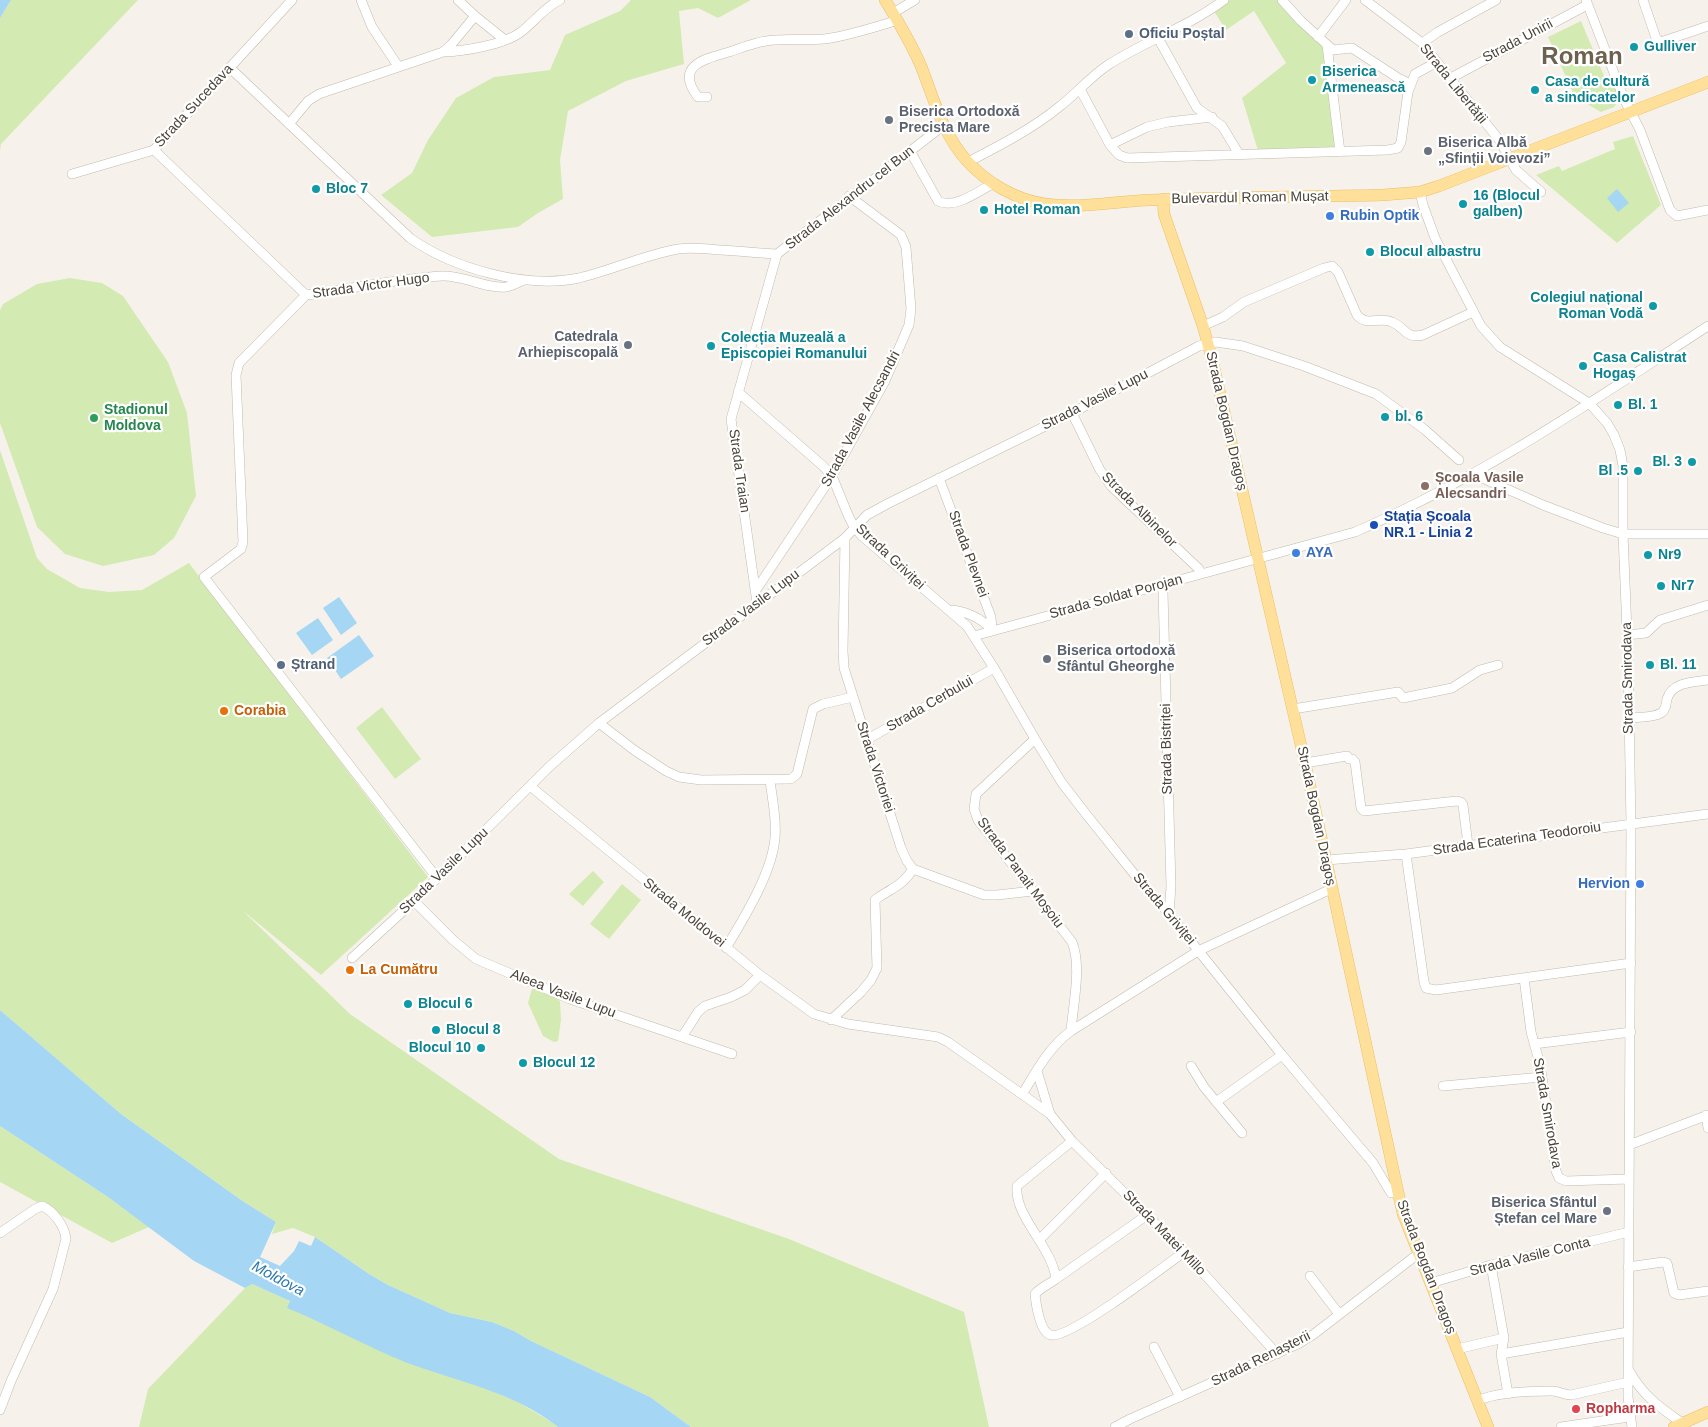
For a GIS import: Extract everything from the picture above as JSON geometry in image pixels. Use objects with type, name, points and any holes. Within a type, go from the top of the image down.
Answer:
[{"type":"main road","name":"Bulevardul Roman Mușat","points":[[885,0],[920,64],[953,143],[968,162],[994,184],[1008,193],[1045,204],[1077,206],[1163,200],[1383,195],[1420,192],[1708,82]]},
{"type":"main road","name":"Strada Bogdan Dragoș","points":[[1163,200],[1164,214],[1208,344],[1293,709],[1398,1192],[1404,1214],[1488,1427]]},
{"type":"main road","points":[[1678,1425],[1708,1412]]},
{"type":"street","name":"Strada Sucedava","points":[[72,174],[154,150],[292,0]]},
{"type":"street","points":[[361,0],[372,27],[398,66]]},
{"type":"street","points":[[458,0],[505,40]]},
{"type":"street","points":[[544,0],[546,10]]},
{"type":"street","points":[[289,124],[308,102],[319,94],[442,52],[457,51],[505,40],[519,33],[560,0]]},
{"type":"street","points":[[707,97],[698,97],[692,89],[690,75],[691,69],[705,58],[767,41],[829,39],[863,31],[896,17],[915,0]]},
{"type":"street","points":[[968,162],[1040,121],[1108,65],[1224,0]]},
{"type":"street","points":[[1282,0],[1333,50],[1352,48],[1398,78],[1411,84]]},
{"type":"street","points":[[1318,37],[1346,0]]},
{"type":"street","name":"Strada Libertății","points":[[1365,0],[1422,43],[1500,141],[1516,170],[1541,192]]},
{"type":"street","points":[[1422,43],[1496,0]]},
{"type":"street","points":[[1643,0],[1656,38],[1661,42],[1708,26]]},
{"type":"street","points":[[1586,2],[1630,112],[1640,130],[1670,210],[1676,216],[1708,210]]},
{"type":"street","name":"Strada Unirii","points":[[1449,79],[1586,2]]},
{"type":"street","points":[[442,52],[451,45],[475,16]]},
{"type":"street","points":[[1158,38],[1197,108],[1222,126],[1239,154]]},
{"type":"street","points":[[1327,45],[1340,152]]},
{"type":"street","points":[[1080,89],[1110,145],[1119,155],[1127,158],[1388,150],[1398,148],[1401,142],[1408,92],[1415,74],[1437,62]]},
{"type":"street","name":"Strada Alexandru cel Bun","points":[[230,68],[410,238],[421,246],[462,265],[524,280],[550,281],[581,277],[679,249],[777,254],[849,196],[944,125]]},
{"type":"street","points":[[1110,145],[1147,127],[1168,122],[1212,118]]},
{"type":"street","name":"Strada Victor Hugo","points":[[154,150],[306,295]]},
{"type":"street","points":[[910,151],[938,201],[944,204],[964,199],[994,184]]},
{"type":"street","name":"Strada Smirodava","points":[[1420,192],[1435,238],[1473,312],[1488,336],[1500,347],[1589,403],[1607,422],[1620,450],[1623,466],[1623,534],[1628,635],[1631,824],[1628,1382],[1632,1427]]},
{"type":"street","name":"Strada Vasile Alecsandri","points":[[756,590],[832,476],[885,380],[909,324],[911,309],[906,247],[901,235],[849,196]]},
{"type":"street","name":"Strada Traian","points":[[757,604],[732,419],[777,254]]},
{"type":"street","points":[[1203,326],[1223,317],[1244,302],[1328,266],[1332,266],[1338,272],[1361,320],[1368,322],[1391,321],[1410,336],[1424,335],[1473,312]]},
{"type":"street","name":"Strada Victor Hugo","points":[[438,878],[204,577],[241,549],[243,542],[236,375],[239,362],[306,295],[376,285],[395,280],[445,276],[507,287],[524,280]]},
{"type":"street","name":"Strada Soldat Porojan","points":[[974,636],[1355,532],[1473,474],[1589,403],[1708,326]]},
{"type":"street","points":[[1208,344],[1216,342],[1243,346],[1304,366],[1376,394],[1424,429],[1459,460]]},
{"type":"street","name":"Strada Vasile Lupu","points":[[352,958],[438,878],[549,767],[599,723],[845,538],[868,515],[939,478],[1072,414],[1199,346],[1208,344]]},
{"type":"street","name":"Strada Griviței","points":[[738,392],[832,476],[848,515],[854,527],[862,536],[967,626],[1062,783],[1282,1055],[1373,1163],[1391,1193],[1398,1192]]},
{"type":"street","name":"Strada Albinelor","points":[[1072,414],[1100,470],[1111,486],[1199,569],[1200,574]]},
{"type":"street","points":[[1473,474],[1543,505],[1623,534],[1708,534]]},
{"type":"street","name":"Strada Plevnei","points":[[939,478],[991,617],[992,630]]},
{"type":"street","name":"Strada Victoriei","points":[[845,538],[844,668],[901,848],[907,862],[913,869]]},
{"type":"street","name":"Strada Bistriței","points":[[1162,584],[1164,592],[1171,886],[1169,914]]},
{"type":"street","points":[[1628,635],[1646,633],[1660,620],[1708,605]]},
{"type":"street","name":"Strada Griviței","points":[[948,610],[956,610],[986,623],[992,630]]},
{"type":"street","points":[[1293,709],[1398,692],[1403,698],[1446,690],[1458,686],[1480,670],[1498,665]]},
{"type":"street","name":"Strada Cerbului","points":[[866,740],[994,668]]},
{"type":"street","points":[[1629,718],[1660,714],[1665,710],[1668,696],[1675,687],[1687,682],[1708,680]]},
{"type":"street","points":[[599,723],[634,750],[666,771],[679,777],[701,780],[791,779],[797,774],[813,709],[823,704],[853,697]]},
{"type":"street","name":"Strada Panait Moșoiu","points":[[1034,739],[976,794],[974,809],[978,820],[1068,935],[1075,950],[1076,968],[1071,1030]]},
{"type":"street","points":[[1305,763],[1347,756],[1349,759],[1352,759],[1355,762],[1361,808],[1364,811],[1461,802],[1468,845]]},
{"type":"street","points":[[726,948],[759,890],[774,849],[775,826],[770,780]]},
{"type":"street","name":"Strada Moldovei","points":[[530,786],[760,976],[814,1014],[848,1024]]},
{"type":"street","name":"Strada Ecaterina Teodoroiu","points":[[1326,860],[1406,854],[1708,814]]},
{"type":"street","points":[[1406,854],[1426,988],[1436,990],[1631,963]]},
{"type":"street","points":[[831,1020],[861,992],[871,980],[877,968],[875,900],[881,894],[892,890],[908,877],[913,869],[984,895],[1032,891]]},
{"type":"street","points":[[1023,1093],[1053,1046],[1071,1030],[1198,951],[1332,889]]},
{"type":"street","name":"Aleea Vasile Lupu","points":[[414,901],[476,960],[570,999],[732,1054]]},
{"type":"street","points":[[682,1037],[704,1006],[745,990],[760,976]]},
{"type":"street","name":"Strada Smirodava","points":[[1524,978],[1531,1032],[1542,1077],[1556,1171],[1559,1178],[1566,1181],[1629,1179]]},
{"type":"street","name":"Strada Matei Millo","points":[[848,1024],[938,1037],[1023,1093],[1050,1114],[1072,1141],[1184,1252],[1278,1354]]},
{"type":"street","points":[[1534,1044],[1631,1032]]},
{"type":"street","points":[[1216,1102],[1282,1055]]},
{"type":"street","points":[[1191,1066],[1204,1087],[1242,1133]]},
{"type":"street","name":"Strada Matei Millo","points":[[1037,1070],[1050,1114]]},
{"type":"street","points":[[1443,1086],[1542,1077]]},
{"type":"street","points":[[1629,1145],[1707,1115],[1708,1128]]},
{"type":"street","points":[[1056,1279],[1052,1264],[1040,1239],[1018,1204],[1016,1186],[1072,1141]]},
{"type":"street","points":[[1040,1239],[1106,1173]]},
{"type":"street","points":[[0,1233],[42,1206],[49,1210],[59,1222],[66,1239],[53,1288],[0,1410]]},
{"type":"street","points":[[1147,1215],[1049,1284],[1040,1287],[1035,1294],[1041,1324],[1047,1334],[1053,1336],[1061,1333],[1100,1312],[1184,1252]]},
{"type":"street","name":"Strada Vasile Conta","points":[[1431,1283],[1491,1265],[1629,1232]]},
{"type":"street","name":"Strada Renașterii","points":[[1115,1427],[1278,1354],[1314,1334],[1414,1257],[1420,1255]]},
{"type":"street","points":[[1628,1267],[1667,1263],[1674,1293],[1679,1295],[1708,1291]]},
{"type":"street","points":[[1491,1265],[1504,1338],[1501,1354],[1508,1394]]},
{"type":"street","points":[[1310,1276],[1339,1314]]},
{"type":"street","points":[[1501,1354],[1628,1332]]},
{"type":"street","points":[[1457,1349],[1504,1338]]},
{"type":"street","points":[[1154,1347],[1180,1397]]},
{"type":"street","points":[[1628,1369],[1638,1386],[1678,1425]]},
{"type":"street","points":[[1477,1401],[1508,1394],[1553,1391],[1564,1395],[1571,1395],[1628,1382]]},
{"type":"street","points":[[1561,1427],[1630,1416]]},
{"type":"green space","points":[[11,0],[138,0],[1,144],[0,151],[0,18]]},
{"type":"green space","points":[[631,0],[751,0],[718,18],[698,8],[679,11],[684,64],[626,81],[568,111],[560,160],[563,199],[518,227],[432,237],[381,195],[412,173],[428,140],[456,98],[494,77],[550,70],[565,35],[620,11]]},
{"type":"green space","points":[[1222,0],[1282,0],[1327,45],[1340,152],[1259,154],[1242,98],[1286,63],[1254,11],[1226,30],[1212,8]]},
{"type":"green space","points":[[1581,21],[1607,83],[1614,85],[1620,99],[1614,107],[1601,112],[1575,97],[1548,37]]},
{"type":"green space","points":[[1633,136],[1661,205],[1617,243],[1536,175],[1559,166],[1562,171],[1615,149],[1613,142]]},
{"type":"green space","name":"Stadionul Moldova","points":[[70,278],[102,283],[123,296],[168,362],[187,413],[196,496],[174,538],[154,555],[103,566],[65,554],[37,527],[0,423],[0,310],[3,304],[37,284]]},
{"type":"green space","points":[[0,450],[37,558],[47,569],[80,588],[109,592],[142,590],[189,563],[428,877],[321,975],[242,910],[350,1014],[559,1159],[789,1239],[964,1312],[989,1427],[691,1427],[650,1397],[531,1341],[514,1331],[492,1322],[450,1313],[388,1285],[315,1237],[293,1228],[272,1234],[276,1222],[241,1200],[121,1114],[0,1010]]},
{"type":"green space","points":[[382,707],[421,759],[395,779],[356,728]]},
{"type":"green space","points":[[593,871],[604,882],[583,906],[569,894]]},
{"type":"green space","points":[[622,884],[641,900],[609,939],[590,924]]},
{"type":"green space","points":[[533,985],[546,990],[560,1001],[561,1020],[558,1041],[554,1042],[543,1036],[528,1003]]},
{"type":"green space","points":[[0,1126],[108,1197],[149,1227],[112,1243],[0,1182]]},
{"type":"green space","points":[[252,1284],[290,1301],[288,1308],[516,1401],[558,1427],[139,1427],[148,1389],[245,1288]]},
{"type":"water","points":[[0,0],[11,0],[0,18]]},
{"type":"water","points":[[1617,189],[1629,203],[1618,212],[1607,198]]},
{"type":"water","points":[[339,597],[357,623],[341,635],[323,608]]},
{"type":"water","points":[[318,618],[333,640],[312,655],[296,633]]},
{"type":"water","points":[[359,635],[374,656],[341,679],[327,658]]},
{"type":"water","name":"Moldova","points":[[0,1010],[121,1114],[241,1200],[276,1222],[260,1257],[280,1266],[294,1251],[299,1241],[311,1246],[315,1237],[388,1285],[450,1313],[492,1322],[514,1331],[531,1341],[650,1397],[691,1427],[558,1427],[541,1415],[504,1396],[390,1356],[287,1308],[290,1301],[252,1284],[245,1288],[194,1261],[108,1197],[0,1126]]},
{"type":"place","name":"Oficiu Poștal","points":[[1129,34]]},
{"type":"place","name":"Gulliver","points":[[1634,47]]},
{"type":"place","name":"Biserica Armenească","points":[[1312,80]]},
{"type":"place","name":"Casa de cultură a sindicatelor","points":[[1535,90]]},
{"type":"place","name":"Biserica Ortodoxă Precista Mare","points":[[889,120]]},
{"type":"place","name":"Biserica Albă „Sfinții Voievozi”","points":[[1428,151]]},
{"type":"place","name":"Bloc 7","points":[[316,189]]},
{"type":"place","name":"16 (Blocul galben)","points":[[1463,204]]},
{"type":"place","name":"Hotel Roman","points":[[984,210]]},
{"type":"place","name":"Rubin Optik","points":[[1330,216]]},
{"type":"place","name":"Blocul albastru","points":[[1370,252]]},
{"type":"place","name":"Colegiul național Roman Vodă","points":[[1653,306]]},
{"type":"place","name":"Catedrala Arhiepiscopală","points":[[628,345]]},
{"type":"place","name":"Colecția Muzeală a Episcopiei Romanului","points":[[711,346]]},
{"type":"place","name":"Casa Calistrat Hogaș","points":[[1583,366]]},
{"type":"place","name":"Bl. 1","points":[[1618,405]]},
{"type":"place","name":"bl. 6","points":[[1385,417]]},
{"type":"place","name":"Stadionul Moldova","points":[[94,418]]},
{"type":"place","name":"Bl. 3","points":[[1692,462]]},
{"type":"place","name":"Bl .5","points":[[1638,471]]},
{"type":"place","name":"Școala Vasile Alecsandri","points":[[1425,486]]},
{"type":"place","name":"Stația Școala NR.1 - Linia 2","points":[[1374,525]]},
{"type":"place","name":"AYA","points":[[1296,553]]},
{"type":"place","name":"Nr9","points":[[1648,555]]},
{"type":"place","name":"Nr7","points":[[1661,586]]},
{"type":"place","name":"Biserica ortodoxă Sfântul Gheorghe","points":[[1047,659]]},
{"type":"place","name":"Ștrand","points":[[281,665]]},
{"type":"place","name":"Bl. 11","points":[[1650,665]]},
{"type":"place","name":"Corabia","points":[[224,711]]},
{"type":"place","name":"Hervion","points":[[1640,884]]},
{"type":"place","name":"La Cumătru","points":[[350,970]]},
{"type":"place","name":"Blocul 6","points":[[408,1004]]},
{"type":"place","name":"Blocul 8","points":[[436,1030]]},
{"type":"place","name":"Blocul 10","points":[[481,1048]]},
{"type":"place","name":"Blocul 12","points":[[523,1063]]},
{"type":"place","name":"Biserica Sfântul Ștefan cel Mare","points":[[1607,1211]]},
{"type":"place","name":"Ropharma","points":[[1576,1409]]},
{"type":"district","name":"Roman","points":[[1582,57]]}]
